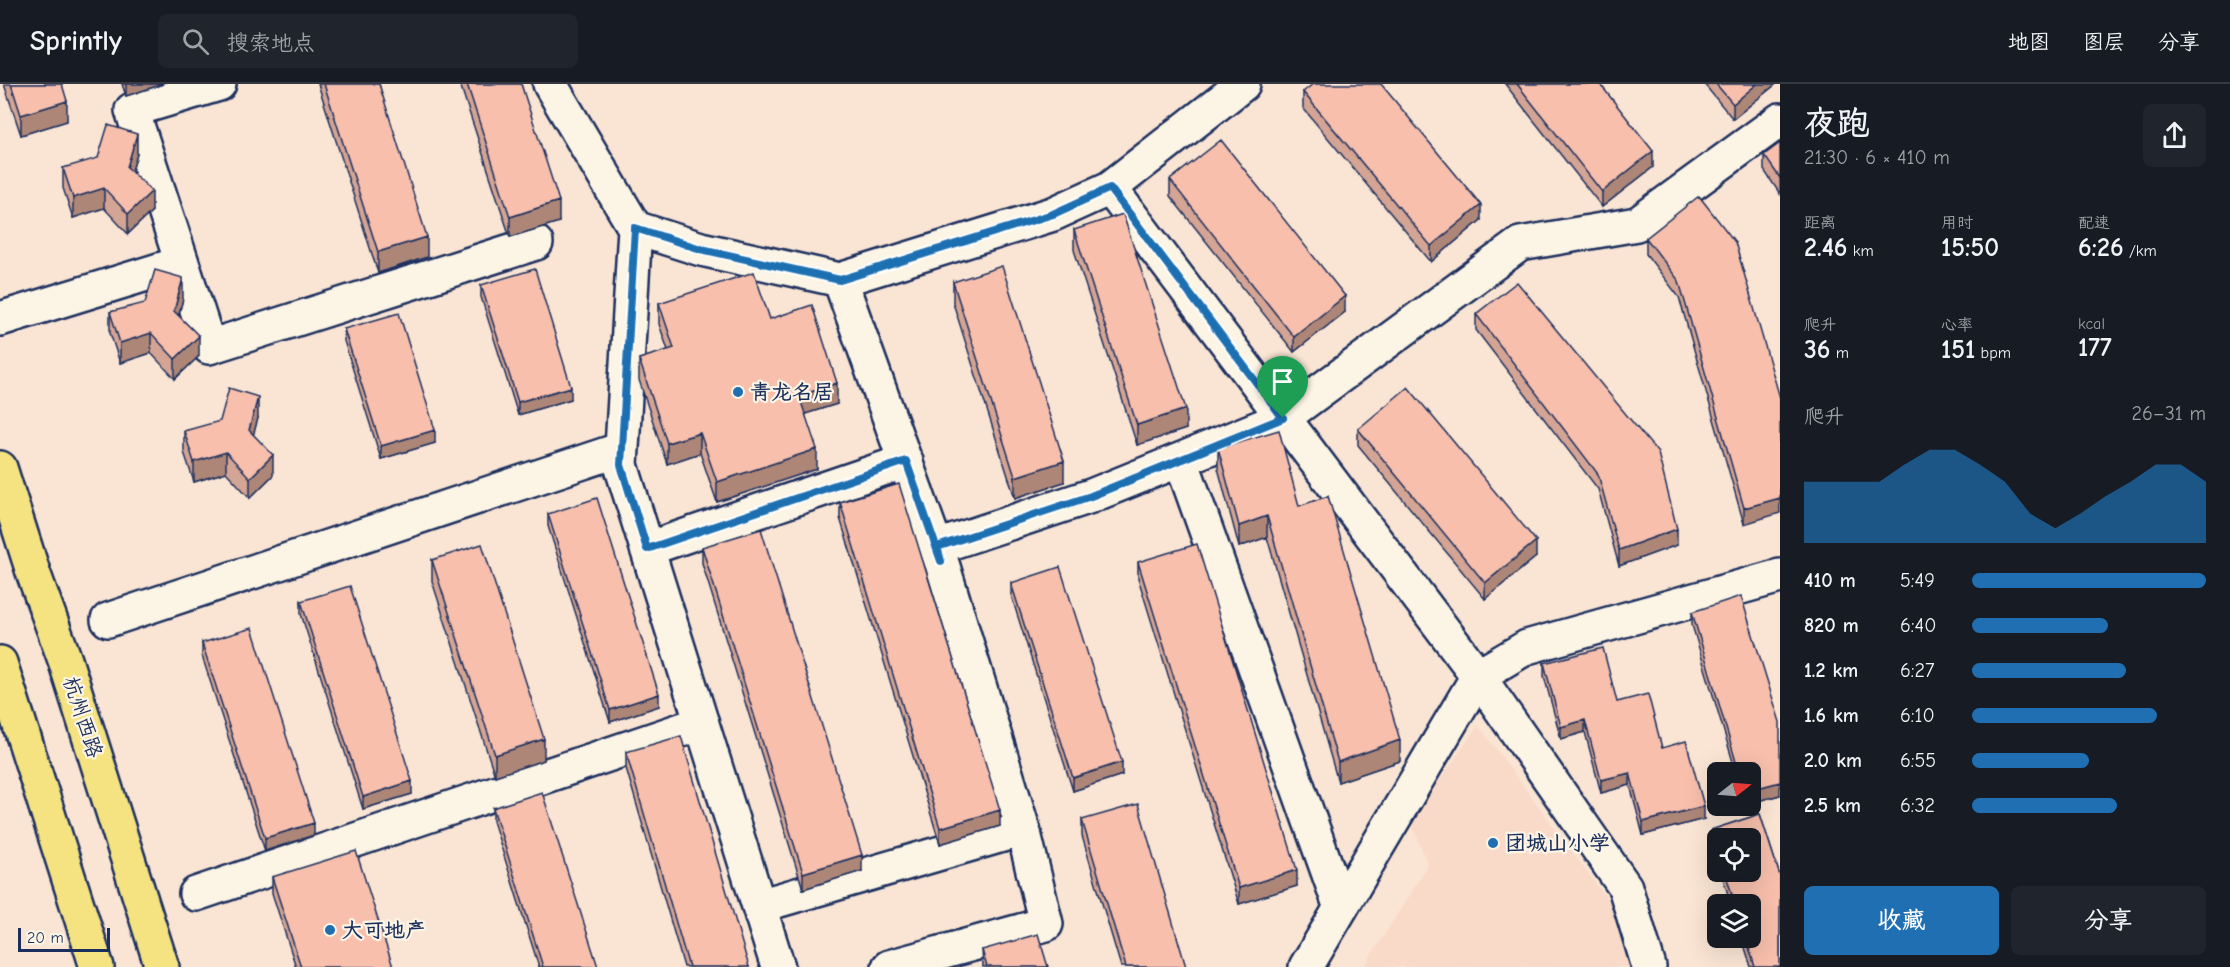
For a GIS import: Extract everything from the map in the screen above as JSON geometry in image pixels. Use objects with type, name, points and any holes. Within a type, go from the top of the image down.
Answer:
[{"type":"main road","name":"杭州西路","points":[[0,468],[34,575],[65,660],[162,967]]},
{"type":"main road","points":[[2,674],[98,967]]},
{"type":"street","points":[[219,84],[132,110],[209,347],[536,243]]},
{"type":"street","points":[[550,84],[635,228],[621,465],[778,967]]},
{"type":"street","points":[[635,228],[701,249],[840,280],[1053,214],[1110,188],[1244,84]]},
{"type":"street","points":[[889,967],[1046,924],[1023,828],[937,547],[1091,496],[1283,418],[1520,244],[1637,224],[1780,120]]},
{"type":"street","points":[[1110,188],[1478,676],[1625,887],[1649,967]]},
{"type":"street","points":[[0,319],[182,263]]},
{"type":"street","points":[[840,280],[941,561]]},
{"type":"street","points":[[108,620],[622,449]]},
{"type":"street","points":[[1180,460],[1341,908]]},
{"type":"street","points":[[647,549],[906,461]]},
{"type":"street","points":[[1306,967],[1478,676],[1527,647],[1780,576]]},
{"type":"street","points":[[196,894],[702,723]]},
{"type":"street","points":[[759,906],[1023,828]]},
{"type":"shaded area","name":"团城山小学","points":[[1478,725],[1613,907],[1631,967],[1364,967],[1428,865],[1411,822]]},
{"type":"building","points":[[11,84],[62,84],[67,101],[21,115]]},
{"type":"building","points":[[324,84],[379,84],[427,237],[378,252]]},
{"type":"building","points":[[467,84],[521,84],[559,201],[510,217]]},
{"type":"building","points":[[1313,84],[1381,84],[1481,205],[1431,246],[1303,92]]},
{"type":"building","points":[[1517,84],[1600,84],[1653,151],[1602,192]]},
{"type":"building","points":[[1716,84],[1757,84],[1733,104]]},
{"type":"building","points":[[108,125],[137,134],[127,167],[152,191],[128,214],[104,188],[73,198],[63,168],[98,158]]},
{"type":"building","points":[[1221,140],[1345,296],[1294,337],[1170,180]]},
{"type":"building","points":[[1780,143],[1780,178],[1764,155]]},
{"type":"building","points":[[1699,196],[1735,242],[1780,398],[1780,498],[1744,508],[1679,281],[1646,238]]},
{"type":"building","points":[[1123,214],[1186,409],[1137,425],[1074,230]]},
{"type":"building","points":[[1002,266],[1064,461],[1015,477],[953,282]]},
{"type":"building","points":[[535,269],[571,387],[518,402],[481,285]]},
{"type":"building","points":[[155,270],[183,278],[174,311],[199,336],[175,359],[151,333],[120,343],[110,312],[145,303]]},
{"type":"building","name":"青龙名居","points":[[754,272],[770,319],[812,305],[837,383],[799,396],[817,449],[717,482],[700,433],[667,443],[639,359],[674,348],[659,303]]},
{"type":"building","points":[[1517,282],[1658,453],[1677,529],[1619,550],[1598,474],[1476,314]]},
{"type":"building","points":[[399,313],[435,430],[381,446],[344,329]]},
{"type":"building","points":[[1408,387],[1536,541],[1485,583],[1358,429]]},
{"type":"building","points":[[229,388],[258,397],[249,430],[273,455],[250,478],[226,452],[194,462],[184,431],[220,421]]},
{"type":"building","points":[[1279,430],[1299,506],[1328,496],[1400,740],[1338,762],[1267,516],[1239,526],[1218,448]]},
{"type":"building","points":[[899,484],[1000,810],[940,828],[840,502]]},
{"type":"building","points":[[597,498],[659,694],[610,710],[548,514]]},
{"type":"building","points":[[761,529],[862,855],[803,873],[702,547]]},
{"type":"building","points":[[482,544],[544,739],[495,755],[432,560]]},
{"type":"building","points":[[1197,544],[1297,870],[1239,888],[1138,562]]},
{"type":"building","points":[[1060,567],[1122,762],[1073,778],[1011,583]]},
{"type":"building","points":[[350,586],[412,781],[363,797],[301,601]]},
{"type":"building","points":[[1741,596],[1780,722],[1780,782],[1761,787],[1761,762],[1736,762],[1692,612]]},
{"type":"building","points":[[252,628],[314,823],[265,838],[202,643]]},
{"type":"building","points":[[1603,648],[1617,702],[1648,694],[1662,748],[1686,741],[1704,806],[1643,822],[1630,773],[1601,780],[1585,720],[1561,727],[1544,663]]},
{"type":"building","points":[[681,736],[749,967],[689,967],[626,752]]},
{"type":"building","points":[[542,792],[598,967],[543,967],[493,808]]},
{"type":"building","points":[[1138,804],[1186,967],[1126,967],[1082,820]]},
{"type":"building","points":[[1761,816],[1780,876],[1780,967],[1755,967],[1749,948],[1761,948],[1761,894],[1732,894],[1728,882],[1761,882],[1761,828],[1717,828]]},
{"type":"building","name":"大可地产","points":[[356,851],[393,967],[301,967],[272,877]]},
{"type":"building","points":[[1038,934],[1048,967],[987,967],[982,950]]},
{"type":"place","name":"青龙名居","points":[[738,392]]},
{"type":"place","name":"团城山小学","points":[[1493,843]]},
{"type":"place","name":"大可地产","points":[[330,930]]},
{"type":"route","points":[[1110,188],[1283,418],[1091,496],[937,547],[941,561],[906,461],[647,549],[621,465],[635,228],[701,249],[840,280],[1053,214],[1110,188]]}]
